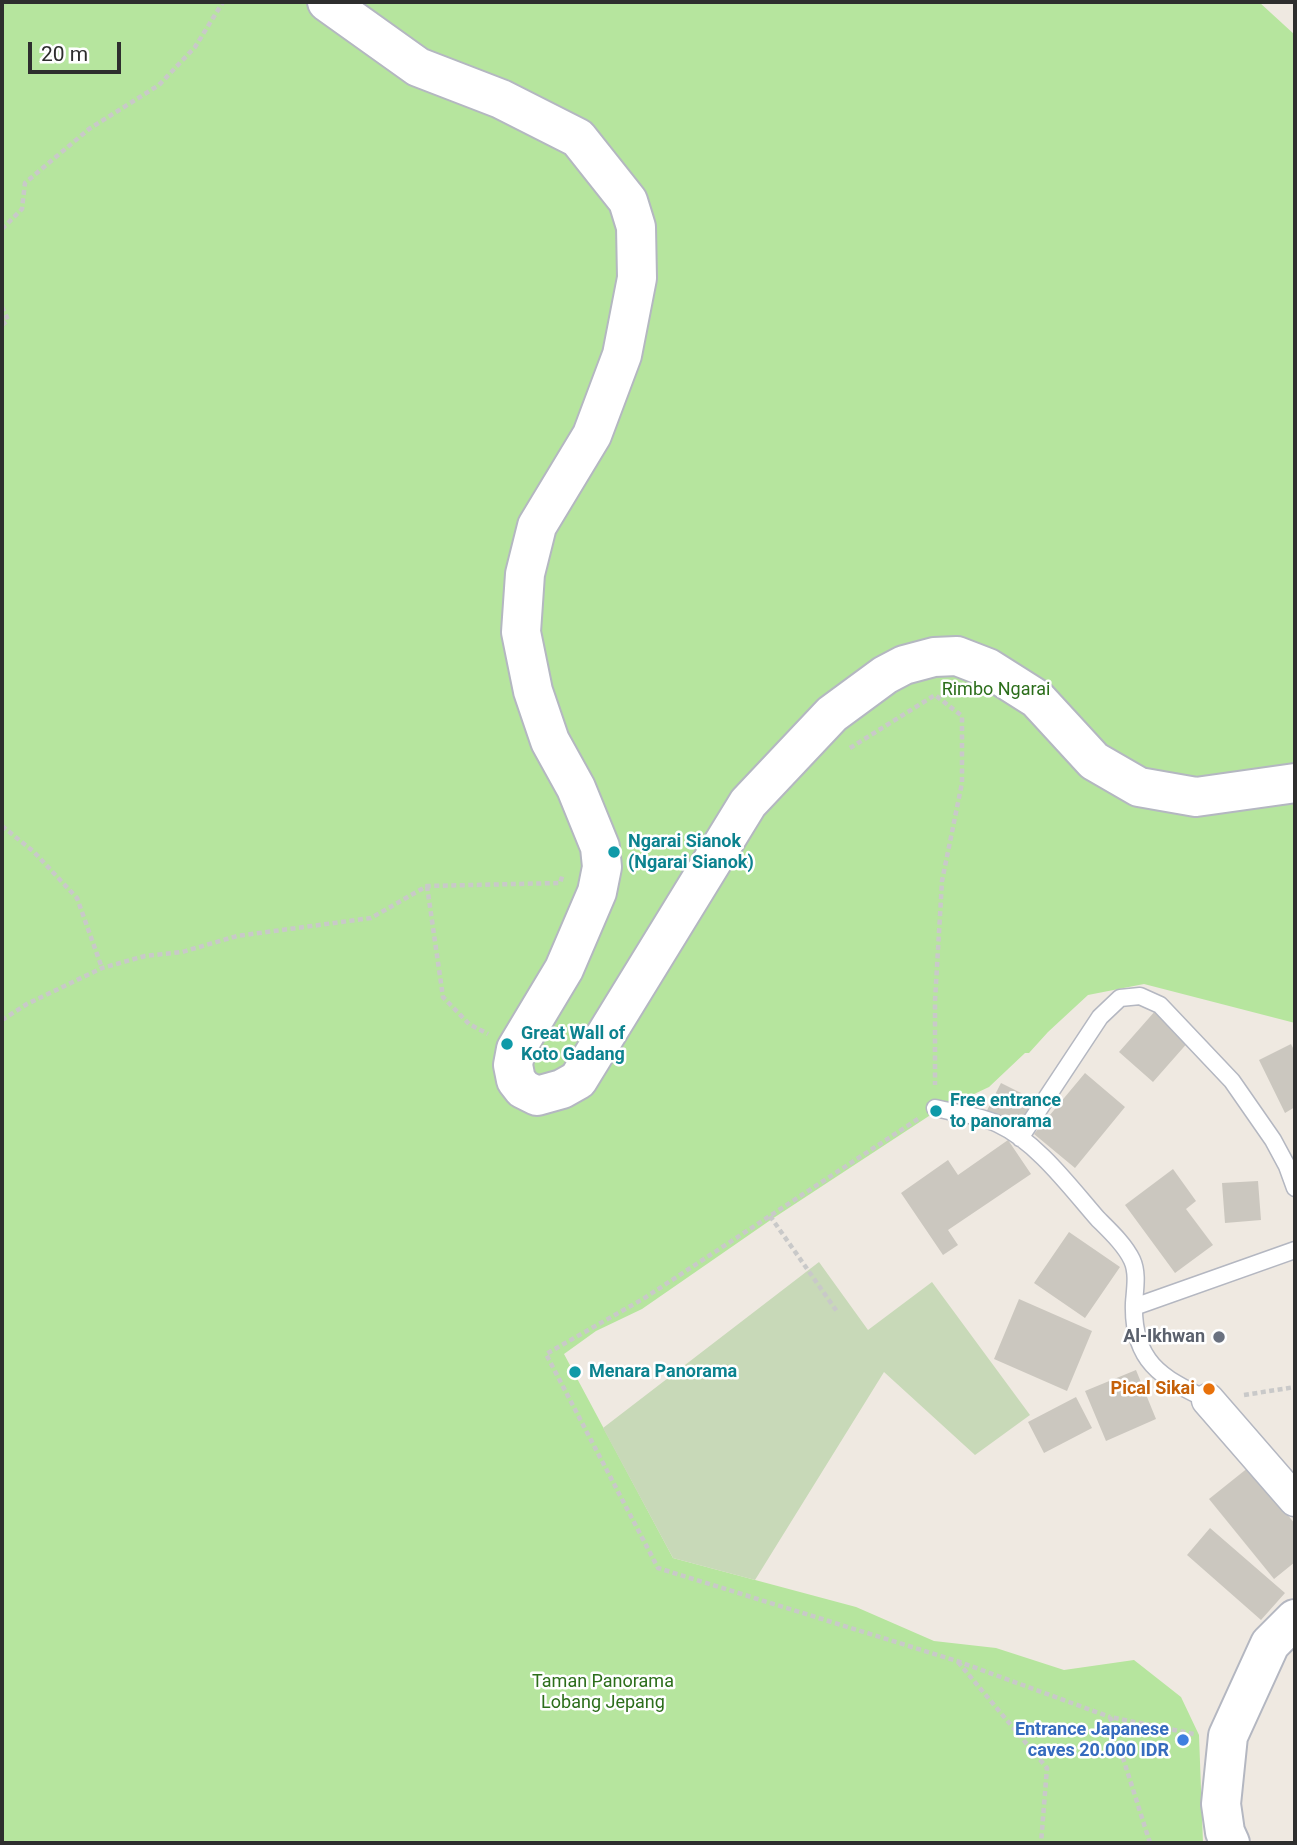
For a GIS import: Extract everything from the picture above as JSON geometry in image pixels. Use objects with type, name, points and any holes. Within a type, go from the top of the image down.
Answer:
[{"type":"main road","points":[[327,2],[418,67],[501,99],[578,138],[628,201],[636,227],[637,278],[622,355],[592,435],[537,526],[525,574],[521,632],[533,691],[550,741],[576,788],[600,847],[602,867],[597,892],[564,969],[516,1049],[513,1065],[516,1080],[523,1089],[537,1096],[548,1094],[578,1080],[748,803],[832,714],[904,665],[934,657],[957,656],[988,668],[1037,699],[1094,761],[1139,787],[1196,797],[1295,783]]},
{"type":"main road","points":[[1230,1843],[1225,1832],[1222,1804],[1228,1736],[1270,1644],[1295,1619]]},
{"type":"street","points":[[1208,1401],[1295,1500]]},
{"type":"lane","points":[[1020,1138],[1100,1017],[1120,998],[1140,996],[1160,1005],[1232,1082],[1273,1140],[1295,1188]]},
{"type":"lane","points":[[935,1108],[998,1124],[1020,1138],[1049,1163],[1120,1243],[1132,1261],[1136,1276],[1134,1307],[1137,1334],[1144,1353],[1160,1374],[1208,1401]]},
{"type":"lane","points":[[1134,1307],[1295,1250]]},
{"type":"path","points":[[2,229],[22,209],[25,183],[89,129],[159,85],[195,47],[223,2]]},
{"type":"path","points":[[2,307],[8,320],[2,325]]},
{"type":"path","points":[[842,753],[935,695],[962,716],[962,783],[942,881],[935,1001],[935,1108],[643,1299],[545,1354],[658,1568],[957,1661],[1110,1717],[1199,1735],[1224,1773]]},
{"type":"path","points":[[2,826],[34,852],[76,898],[102,968]]},
{"type":"path","points":[[2,1020],[27,1004],[102,968],[145,956],[182,952],[237,936],[371,918],[427,886],[560,883],[564,871]]},
{"type":"path","points":[[427,886],[443,996],[469,1024],[516,1049]]},
{"type":"path","points":[[770,1216],[838,1313]]},
{"type":"path","points":[[1208,1401],[1295,1387]]},
{"type":"path","points":[[957,1661],[1048,1768],[1041,1843]]},
{"type":"path","points":[[1110,1717],[1150,1843]]},
{"type":"green space","name":"Rimbo Ngarai","points":[[2,2],[1259,2],[1295,35],[1295,1023],[1144,984],[1088,995],[1029,1053],[1025,1053],[989,1087],[932,1114],[772,1219],[642,1309],[596,1331],[564,1354],[673,1558],[856,1607],[934,1641],[996,1648],[1064,1670],[1134,1660],[1181,1697],[1199,1735],[1203,1843],[2,1843]]},
{"type":"green space","points":[[819,1262],[868,1330],[932,1282],[1030,1415],[975,1455],[884,1372],[755,1580],[673,1558],[603,1428]]},
{"type":"building","points":[[1156,1010],[1190,1040],[1153,1082],[1119,1052]]},
{"type":"building","points":[[1291,1044],[1295,1052],[1295,1107],[1285,1113],[1259,1060]]},
{"type":"building","points":[[1085,1073],[1125,1107],[1075,1168],[1034,1134]]},
{"type":"building","points":[[1001,1083],[1033,1099],[1013,1140],[980,1124]]},
{"type":"building","points":[[1008,1140],[1031,1174],[948,1230],[958,1245],[943,1255],[901,1193],[948,1160],[958,1175]]},
{"type":"building","points":[[1173,1169],[1196,1201],[1186,1209],[1213,1245],[1175,1273],[1125,1205]]},
{"type":"building","points":[[1258,1181],[1261,1220],[1225,1223],[1222,1183]]},
{"type":"building","points":[[1069,1232],[1120,1267],[1085,1318],[1034,1283]]},
{"type":"building","points":[[1019,1299],[1092,1331],[1067,1391],[994,1359]]},
{"type":"building","points":[[1136,1370],[1156,1419],[1106,1441],[1085,1391]]},
{"type":"building","points":[[1076,1397],[1092,1428],[1044,1453],[1028,1422]]},
{"type":"building","points":[[1249,1467],[1295,1524],[1295,1562],[1274,1579],[1209,1499]]},
{"type":"building","points":[[1210,1528],[1285,1593],[1261,1620],[1187,1555]]},
{"type":"place","name":"Ngarai Sianok (Ngarai Sianok)","points":[[614,852]]},
{"type":"place","name":"Great Wall of Koto Gadang","points":[[507,1044]]},
{"type":"place","name":"Free entrance to panorama","points":[[936,1111]]},
{"type":"place","name":"Al-Ikhwan","points":[[1219,1337]]},
{"type":"place","name":"Menara Panorama","points":[[575,1372]]},
{"type":"place","name":"Pical Sikai","points":[[1209,1389]]},
{"type":"place","name":"Entrance Japanese caves 20.000 IDR","points":[[1183,1740]]},
{"type":"park label","name":"Taman Panorama Lobang Jepang","points":[[603,1692]]}]
